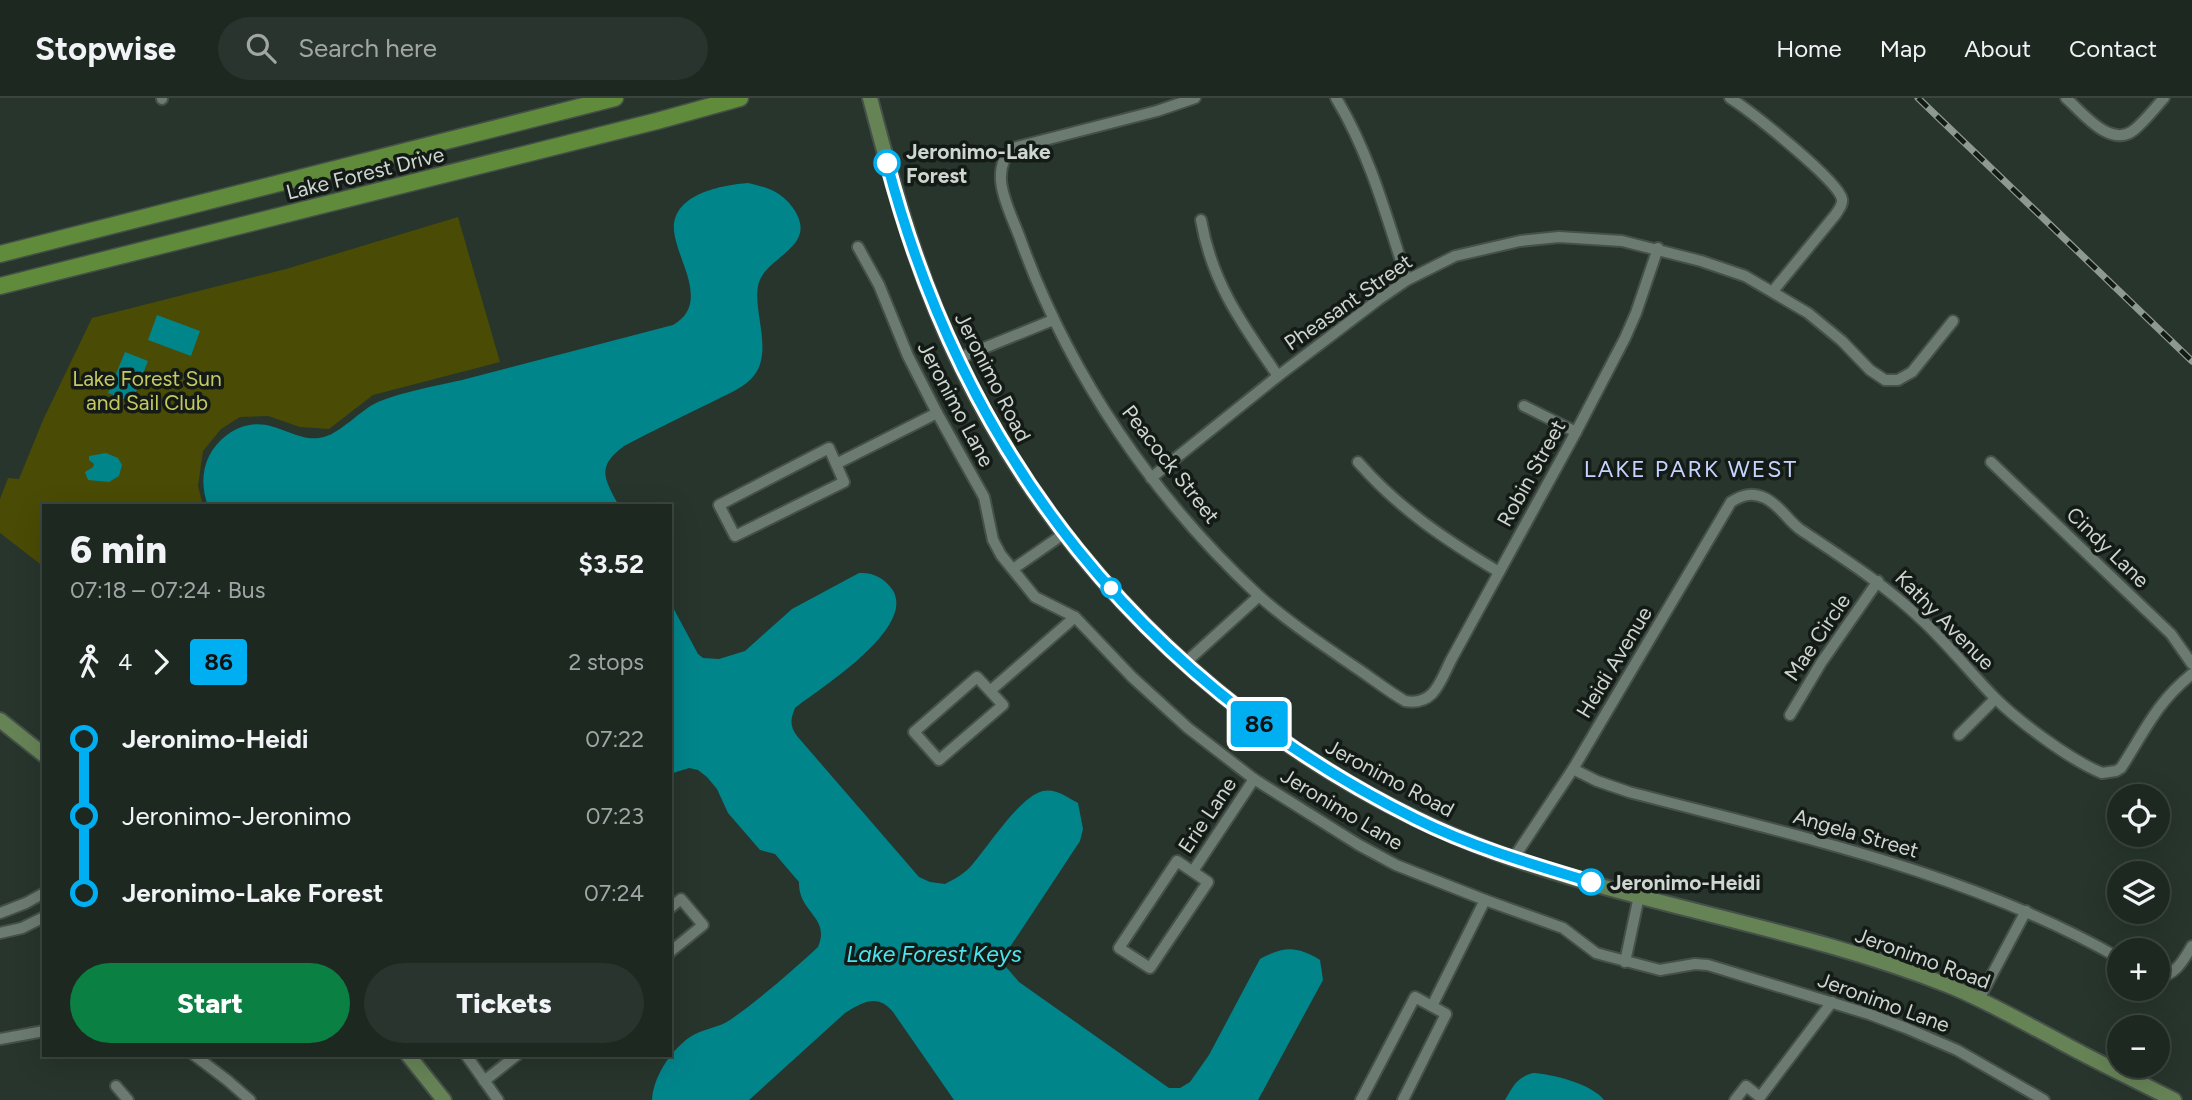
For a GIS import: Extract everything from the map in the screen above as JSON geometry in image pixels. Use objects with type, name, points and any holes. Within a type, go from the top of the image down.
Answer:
[{"type":"main road","name":"Lake Forest Drive","points":[[0,254],[615,98]]},
{"type":"main road","name":"Lake Forest Drive","points":[[0,286],[740,98]]},
{"type":"main road","name":"Jeronimo Road","points":[[870,98],[900,212],[939,320],[1003,446],[1037,497],[1121,599],[1209,686],[1246,715],[1287,745],[1348,782],[1417,819],[1513,859],[1639,896],[1846,951],[1914,973],[1979,999],[2174,1100]]},
{"type":"main road","points":[[0,720],[42,753]]},
{"type":"main road","points":[[410,1057],[444,1100]]},
{"type":"street","name":"Peacock Street","points":[[1195,98],[1157,111],[1013,148],[1000,166],[999,176],[1004,194],[1053,320],[1071,355],[1151,478],[1186,521],[1259,596],[1394,695],[1416,703]]},
{"type":"street","points":[[1336,98],[1367,157],[1407,280]]},
{"type":"street","points":[[1730,98],[1771,127],[1829,182],[1841,198],[1842,203],[1836,214],[1773,291]]},
{"type":"street","points":[[2066,98],[2104,132],[2116,136],[2135,130],[2164,98]]},
{"type":"street","points":[[1201,220],[1206,249],[1217,280],[1278,376]]},
{"type":"street","name":"Pheasant Street","points":[[1151,478],[1278,376],[1407,280],[1455,256],[1530,240],[1584,237],[1622,240],[1658,248],[1745,276],[1808,313],[1842,341],[1870,370],[1885,380],[1898,380],[1912,372],[1953,321]]},
{"type":"street","name":"Jeronimo Lane","points":[[858,247],[879,285],[908,356],[937,414],[985,497],[993,540],[1013,569],[1035,597],[1075,618],[1132,677],[1188,728],[1254,779],[1396,865],[1485,901],[1563,928],[1596,953],[1660,970],[1696,964],[1707,965],[1832,1002],[1932,1039],[2044,1100]]},
{"type":"street","name":"Robin Street","points":[[1416,703],[1437,689],[1576,432],[1636,313],[1658,248]]},
{"type":"street","points":[[957,359],[1053,320]]},
{"type":"street","points":[[1524,406],[1576,432]]},
{"type":"street","points":[[836,464],[937,414]]},
{"type":"street","points":[[829,448],[836,464],[844,482],[735,536],[719,505],[829,448]]},
{"type":"street","points":[[1358,462],[1382,490],[1424,523],[1499,572]]},
{"type":"street","name":"Cindy Lane","points":[[1992,462],[2171,634],[2192,664]]},
{"type":"street","name":"Kathy Avenue","points":[[1752,494],[1766,498],[1796,526],[1878,582],[1923,620],[1996,699],[2031,728],[2102,773],[2121,768],[2152,715],[2167,696],[2192,674]]},
{"type":"street","name":"Heidi Avenue","points":[[1513,859],[1573,769],[1731,502],[1752,494]]},
{"type":"street","points":[[1013,569],[1065,533]]},
{"type":"street","name":"Mae Circle","points":[[1790,715],[1821,663],[1878,582]]},
{"type":"street","points":[[1185,663],[1259,596]]},
{"type":"street","points":[[990,691],[1075,618]]},
{"type":"street","points":[[978,677],[990,691],[1003,705],[939,760],[915,732],[978,677]]},
{"type":"street","points":[[1959,736],[1996,699]]},
{"type":"street","name":"Angela Street","points":[[1573,769],[1629,792],[1916,870],[2026,911],[2107,952]]},
{"type":"street","name":"Erie Lane","points":[[1193,871],[1254,779]]},
{"type":"street","name":"Erie Lane","points":[[1177,861],[1193,871],[1208,882],[1150,968],[1119,948],[1177,861]]},
{"type":"street","points":[[0,913],[42,894]]},
{"type":"street","points":[[1625,962],[1639,896]]},
{"type":"street","points":[[672,906],[681,898],[703,925],[672,950]]},
{"type":"street","points":[[1432,1006],[1485,901]]},
{"type":"street","points":[[1979,999],[2026,911]]},
{"type":"street","points":[[0,933],[22,928],[42,918]]},
{"type":"street","points":[[2170,972],[2175,970],[2192,946]]},
{"type":"street","points":[[1361,1100],[1415,997],[1446,1014],[1403,1100]]},
{"type":"street","points":[[1735,1100],[1746,1086],[1762,1098],[1832,1002]]},
{"type":"street","points":[[0,1039],[42,1031]]},
{"type":"street","points":[[197,1057],[250,1100]]},
{"type":"street","points":[[467,1057],[498,1100]]},
{"type":"street","points":[[484,1081],[514,1057]]},
{"type":"street","points":[[116,1086],[128,1100]]},
{"type":"green space","name":"Lake Forest Sun and Sail Club","points":[[458,217],[500,362],[373,395],[329,429],[300,427],[268,416],[240,417],[221,429],[203,451],[198,486],[202,504],[42,504],[42,565],[0,533],[0,499],[8,478],[19,479],[43,420],[92,318],[286,269]]},
{"type":"water","points":[[748,183],[768,188],[789,202],[800,222],[800,233],[796,242],[762,276],[758,286],[762,358],[751,379],[737,390],[635,440],[615,453],[609,460],[605,473],[618,504],[207,504],[204,476],[208,458],[219,442],[242,427],[267,425],[301,436],[324,437],[338,431],[371,406],[387,398],[673,325],[684,316],[690,305],[691,294],[676,243],[675,218],[689,200],[725,186]]},
{"type":"water","points":[[157,315],[200,331],[191,356],[148,340]]},
{"type":"water","points":[[125,352],[148,361],[132,402],[108,393]]},
{"type":"water","points":[[106,453],[118,458],[122,465],[119,476],[109,482],[88,480],[85,472],[94,464],[89,460],[89,456]]},
{"type":"water","name":"Lake Forest Keys","points":[[859,573],[878,576],[892,589],[896,604],[891,621],[880,638],[844,672],[795,708],[792,723],[797,736],[919,877],[945,884],[966,871],[1005,823],[1034,795],[1052,791],[1078,803],[1083,829],[1080,841],[1008,950],[1006,967],[1019,982],[1169,1088],[1180,1088],[1190,1082],[1209,1055],[1260,959],[1290,949],[1320,960],[1323,980],[1258,1100],[954,1100],[893,1012],[882,1003],[870,1001],[845,1013],[749,1100],[652,1100],[659,1073],[683,1042],[695,1034],[725,1023],[752,1004],[818,947],[821,937],[817,921],[803,901],[799,882],[775,854],[760,850],[728,813],[717,789],[707,777],[698,770],[689,768],[672,773],[672,606],[698,654],[703,658],[719,659],[745,651],[792,609]]},
{"type":"water","points":[[1533,1073],[1551,1075],[1582,1085],[1604,1100],[1505,1100],[1519,1080]]},
{"type":"railway","points":[[1918,98],[2192,361]]},
{"type":"bus line","name":"86","points":[[887,163],[900,212],[939,320],[998,438],[1037,497],[1065,533],[1147,627],[1236,708],[1287,745],[1348,782],[1417,819],[1475,845],[1591,882]]},
{"type":"place","name":"Jeronimo-Lake Forest","points":[[887,163]]},
{"type":"place","name":"Jeronimo-Heidi","points":[[1591,882]]},
{"type":"district","name":"LAKE PARK WEST","points":[[1691,469]]}]
